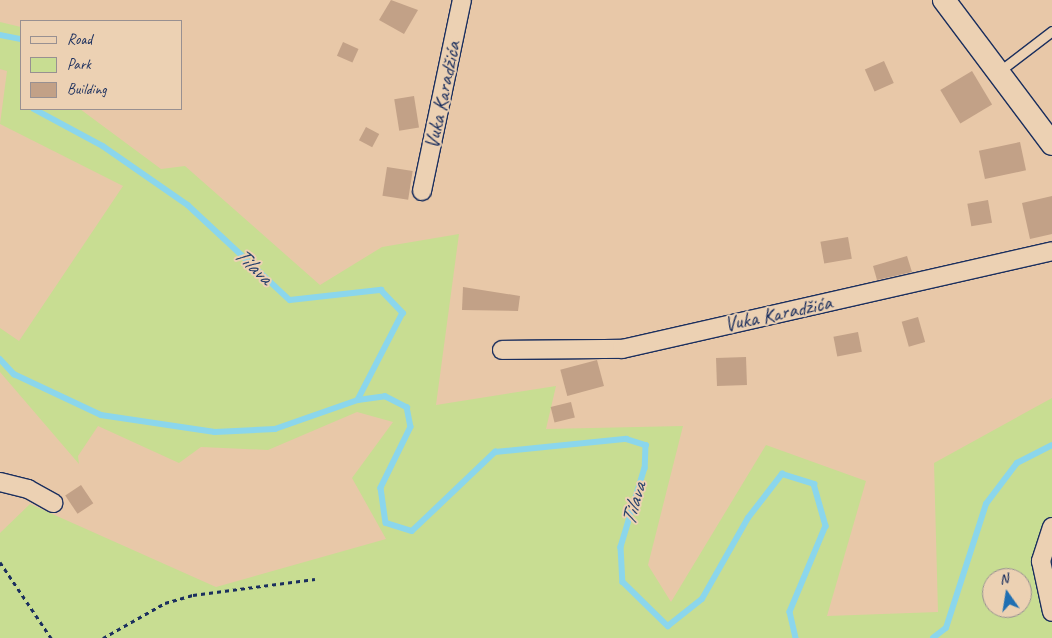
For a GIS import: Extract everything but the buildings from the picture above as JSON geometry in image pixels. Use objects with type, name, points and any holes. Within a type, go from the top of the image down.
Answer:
[{"type":"street","name":"Vuka Karadžića","points":[[422,191],[462,0]]},
{"type":"street","points":[[944,0],[1001,70],[1052,144]]},
{"type":"street","name":"Vuka Karadžića","points":[[502,350],[622,349],[1052,251]]},
{"type":"street","points":[[0,482],[28,489],[53,503]]},
{"type":"street","points":[[1052,528],[1042,561],[1052,612]]},
{"type":"lane","points":[[1001,70],[1052,31]]},
{"type":"path","points":[[0,562],[51,638]]},
{"type":"path","points":[[103,638],[165,603],[193,595],[315,579]]},
{"type":"green space","points":[[0,22],[20,27],[20,110],[81,110],[161,169],[185,166],[320,285],[382,247],[459,234],[436,405],[556,386],[546,429],[683,426],[648,565],[671,602],[766,445],[866,481],[827,616],[938,612],[934,463],[1052,398],[1052,638],[0,638],[0,533],[30,504],[216,587],[386,539],[352,478],[393,422],[357,412],[268,450],[201,447],[179,463],[98,426],[78,456],[79,464],[0,372],[0,328],[19,341],[123,186],[0,124],[7,71],[0,69]]},
{"type":"waterway","name":"Tilava","points":[[0,35],[20,39]]},
{"type":"waterway","name":"Tilava","points":[[36,110],[103,146],[188,205],[290,300],[381,290],[403,313],[358,400],[385,396],[407,407],[411,427],[381,488],[386,523],[412,531],[495,452],[626,439],[646,445],[645,468],[621,547],[623,582],[668,626],[702,599],[748,518],[782,474],[814,484],[826,526],[790,612],[796,638]]},
{"type":"waterway","name":"Tilava","points":[[0,359],[14,374],[101,415],[215,432],[275,429],[358,400]]},
{"type":"waterway","name":"Tilava","points":[[933,638],[946,628],[986,504],[1017,463],[1052,445]]}]
